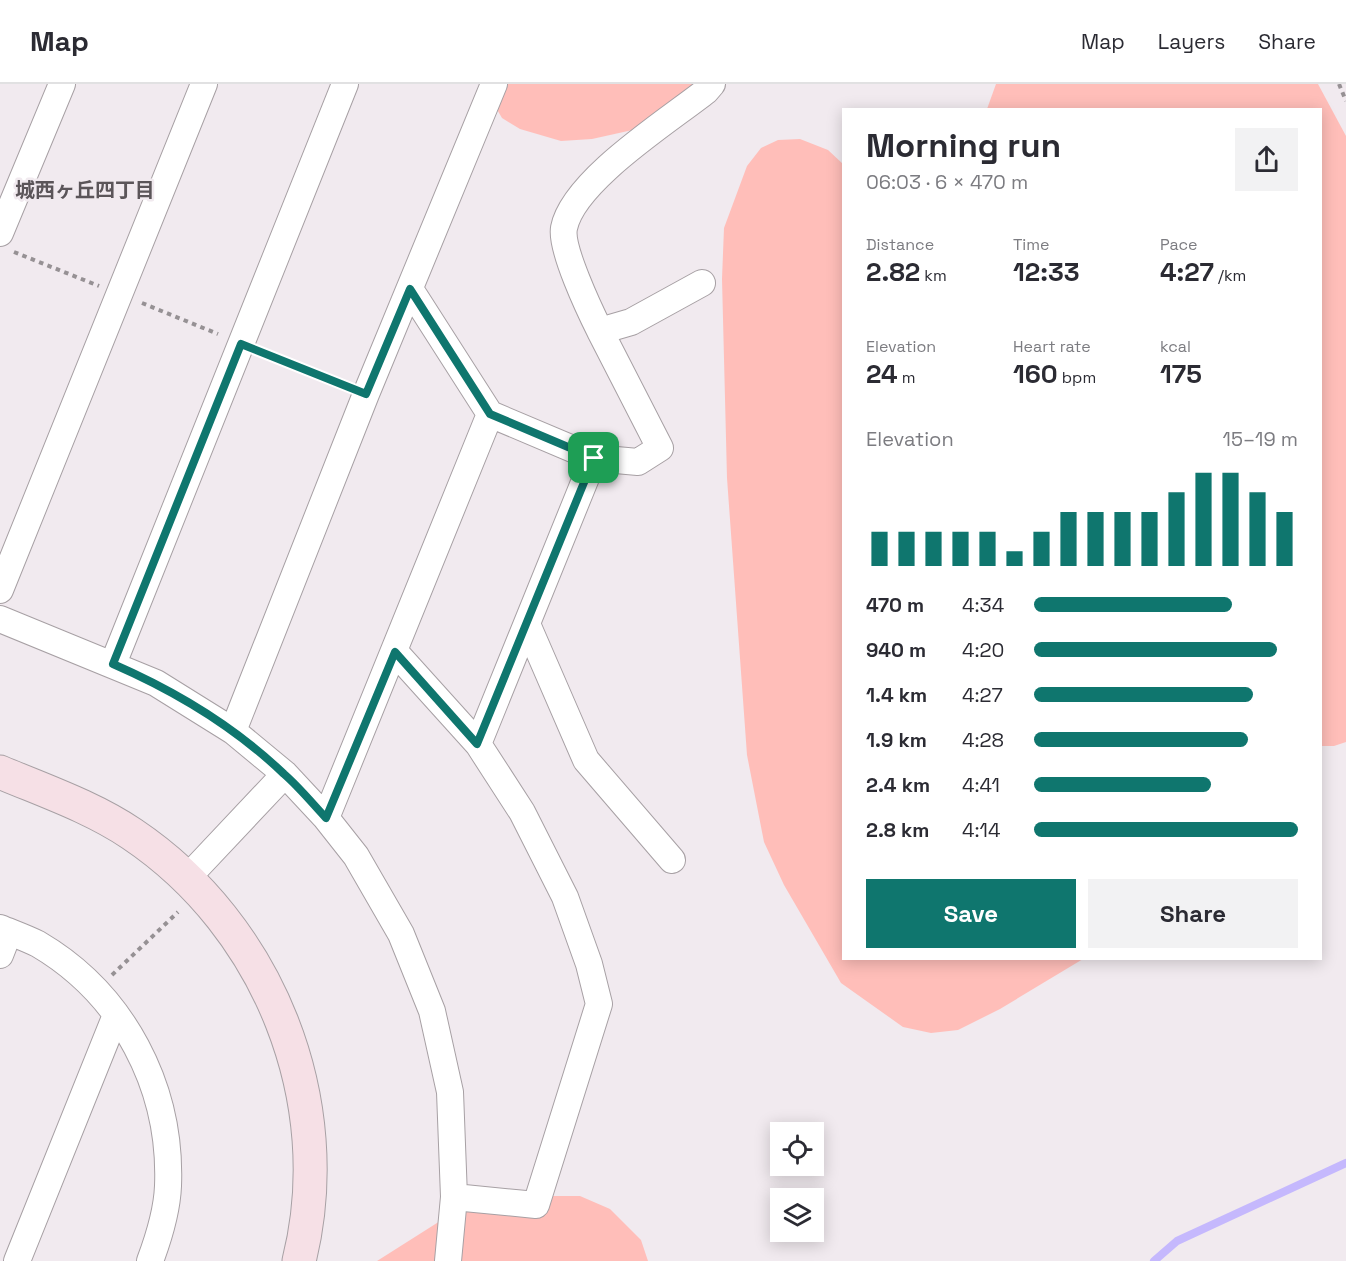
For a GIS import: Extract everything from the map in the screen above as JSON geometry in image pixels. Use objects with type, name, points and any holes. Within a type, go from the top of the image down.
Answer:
[{"type":"street","points":[[5,242],[62,84]]},
{"type":"street","points":[[0,590],[204,84]]},
{"type":"street","points":[[233,731],[366,394],[494,84]]},
{"type":"street","points":[[410,289],[490,414],[594,458],[638,462],[660,448],[590,313],[565,247],[563,230],[571,207],[583,191],[617,159],[712,84]]},
{"type":"street","points":[[113,664],[343,85]]},
{"type":"street","points":[[600,331],[631,322],[702,283]]},
{"type":"street","points":[[326,818],[490,414]]},
{"type":"street","points":[[477,744],[594,458]]},
{"type":"street","points":[[0,619],[156,683],[233,731],[285,774],[326,818],[356,856],[401,934],[432,1011],[450,1092],[454,1197],[448,1261]]},
{"type":"street","points":[[527,624],[586,760],[672,860]]},
{"type":"street","points":[[395,652],[477,744],[522,812],[565,897],[589,964],[598,1004],[536,1205],[454,1197]]},
{"type":"street","points":[[0,772],[81,805],[132,834],[194,884],[229,925],[248,956],[275,1005],[294,1053],[306,1103],[311,1147],[311,1201],[299,1261]]},
{"type":"street","points":[[194,884],[285,774]]},
{"type":"street","points":[[3,939],[37,944],[68,965],[97,990],[137,1048],[165,1120],[168,1186],[162,1228],[150,1261]]},
{"type":"street","points":[[17,1261],[116,1015]]},
{"type":"path","points":[[1339,84],[1346,101]]},
{"type":"path","points":[[5,242],[119,294],[366,394]]},
{"type":"path","points":[[97,990],[194,884]]},
{"type":"shaded area","points":[[482,84],[694,84],[646,127],[592,139],[561,141],[520,129],[502,118]]},
{"type":"shaded area","points":[[996,84],[1318,84],[1346,136],[1346,742],[1334,746],[1322,746],[1322,108],[987,108]]},
{"type":"shaded area","points":[[800,139],[828,150],[842,163],[842,960],[1081,960],[1000,1009],[958,1030],[931,1033],[903,1027],[841,983],[784,885],[764,842],[747,755],[727,478],[722,279],[724,228],[747,166],[761,148],[778,140]]},
{"type":"shaded area","points":[[550,1196],[580,1196],[610,1209],[641,1240],[648,1261],[377,1261],[448,1216]]},
{"type":"waterway","points":[[1154,1261],[1177,1241],[1346,1163]]},
{"type":"district","name":"城西ヶ丘四丁目","points":[[85,190]]},
{"type":"route","points":[[410,289],[490,414],[594,458],[477,744],[395,652],[326,818],[285,774],[233,731],[156,683],[113,664],[241,344],[366,394],[410,289]]}]
